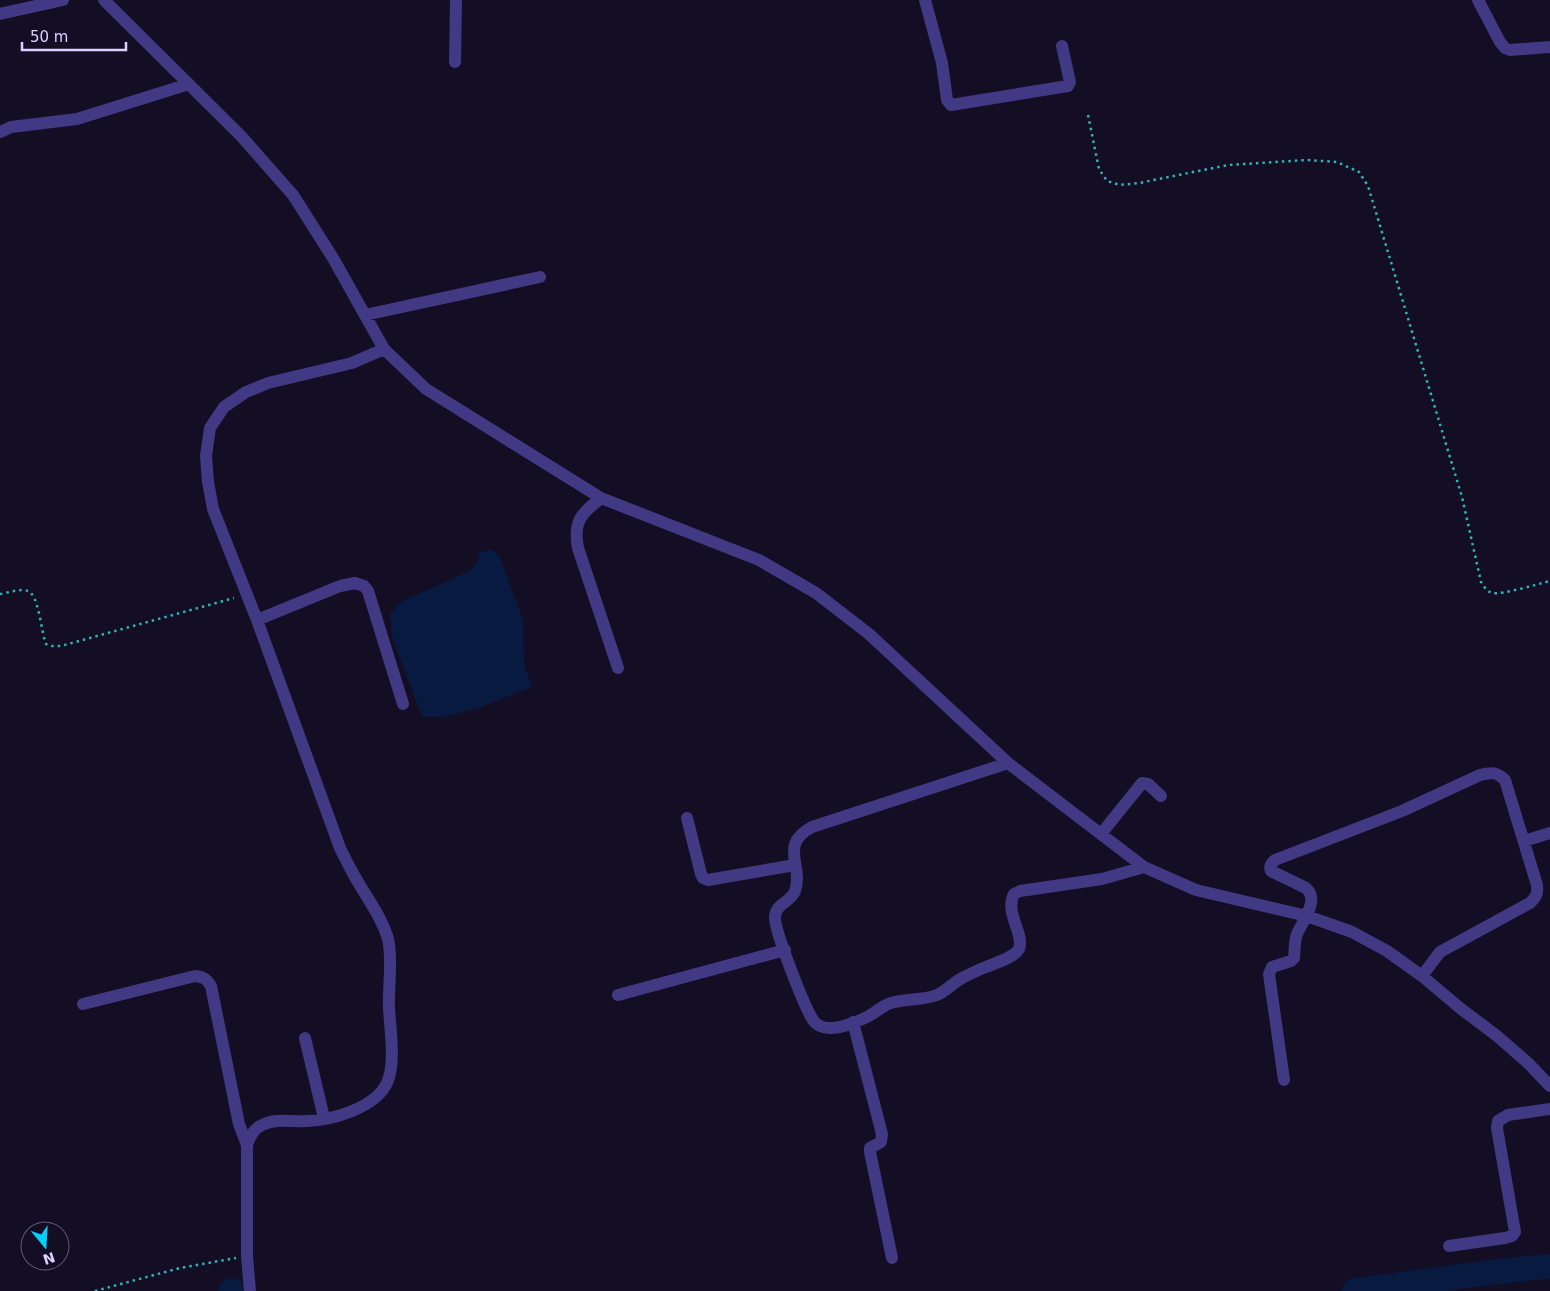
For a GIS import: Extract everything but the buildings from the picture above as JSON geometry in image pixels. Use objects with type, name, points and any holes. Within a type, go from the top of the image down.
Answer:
[{"type":"street","points":[[0,14],[63,0]]},
{"type":"street","points":[[104,0],[241,136],[293,196],[333,258],[384,349],[426,389],[601,498],[759,560],[816,594],[869,634],[1008,764],[1144,867],[1196,890],[1307,916],[1352,932],[1387,951],[1422,976],[1503,1041],[1550,1086]]},
{"type":"street","points":[[455,62],[456,0]]},
{"type":"street","points":[[925,0],[942,63],[947,100],[951,106],[1068,86],[1070,82],[1062,46]]},
{"type":"street","points":[[1478,0],[1500,42],[1506,48],[1515,51],[1550,47]]},
{"type":"street","points":[[0,132],[11,127],[76,119],[189,84]]},
{"type":"street","points":[[365,315],[540,277]]},
{"type":"street","points":[[250,1291],[247,1256],[247,1146],[251,1134],[261,1125],[274,1120],[309,1121],[359,1108],[377,1097],[387,1083],[392,1063],[388,940],[381,919],[340,848],[257,620],[213,509],[206,456],[210,428],[224,407],[246,392],[268,384],[352,363],[384,349]]},
{"type":"street","points":[[601,498],[584,511],[578,522],[575,534],[618,668]]},
{"type":"street","points":[[257,620],[340,586],[356,583],[364,586],[368,591],[403,704]]},
{"type":"street","points":[[1008,764],[812,827],[801,833],[796,840],[794,853],[795,891],[790,898],[778,907],[774,914],[775,922],[803,1000],[814,1022],[821,1027],[831,1029],[868,1017],[888,1004],[923,999],[937,994],[967,976],[1012,956],[1018,950],[1020,944],[1010,906],[1014,894],[1020,891],[1102,879],[1144,867]]},
{"type":"street","points":[[1284,1080],[1269,974],[1272,966],[1291,961],[1294,958],[1294,943],[1307,916],[1312,898],[1310,890],[1271,871],[1270,867],[1275,860],[1402,811],[1480,775],[1491,772],[1499,774],[1505,780],[1524,841],[1537,886],[1536,898],[1440,952],[1422,976]]},
{"type":"street","points":[[1101,834],[1142,784],[1148,784],[1161,796]]},
{"type":"street","points":[[687,818],[701,874],[708,880],[795,865]]},
{"type":"street","points":[[1524,841],[1550,832]]},
{"type":"street","points":[[618,995],[785,950]]},
{"type":"street","points":[[83,1004],[195,976],[207,980],[211,986],[239,1124],[247,1146]]},
{"type":"street","points":[[853,1022],[883,1139],[870,1148],[870,1152],[892,1258]]},
{"type":"street","points":[[304,1038],[324,1118]]},
{"type":"street","points":[[1449,1246],[1505,1238],[1512,1236],[1515,1232],[1497,1128],[1498,1121],[1508,1115],[1550,1109]]},
{"type":"path","points":[[1088,115],[1099,169],[1107,181],[1120,185],[1228,165],[1307,160],[1337,162],[1358,172],[1368,186],[1454,469],[1481,582],[1485,589],[1492,593],[1501,593],[1550,581]]},
{"type":"path","points":[[0,594],[27,590],[32,593],[36,600],[46,644],[52,646],[60,646],[246,595]]},
{"type":"path","points":[[96,1291],[180,1268],[247,1256]]},
{"type":"water","points":[[491,549],[500,557],[523,620],[524,665],[532,687],[479,708],[443,717],[422,717],[392,637],[390,614],[401,602],[471,570],[478,560],[480,553]]},
{"type":"waterway","points":[[1354,1291],[1550,1266]]}]
